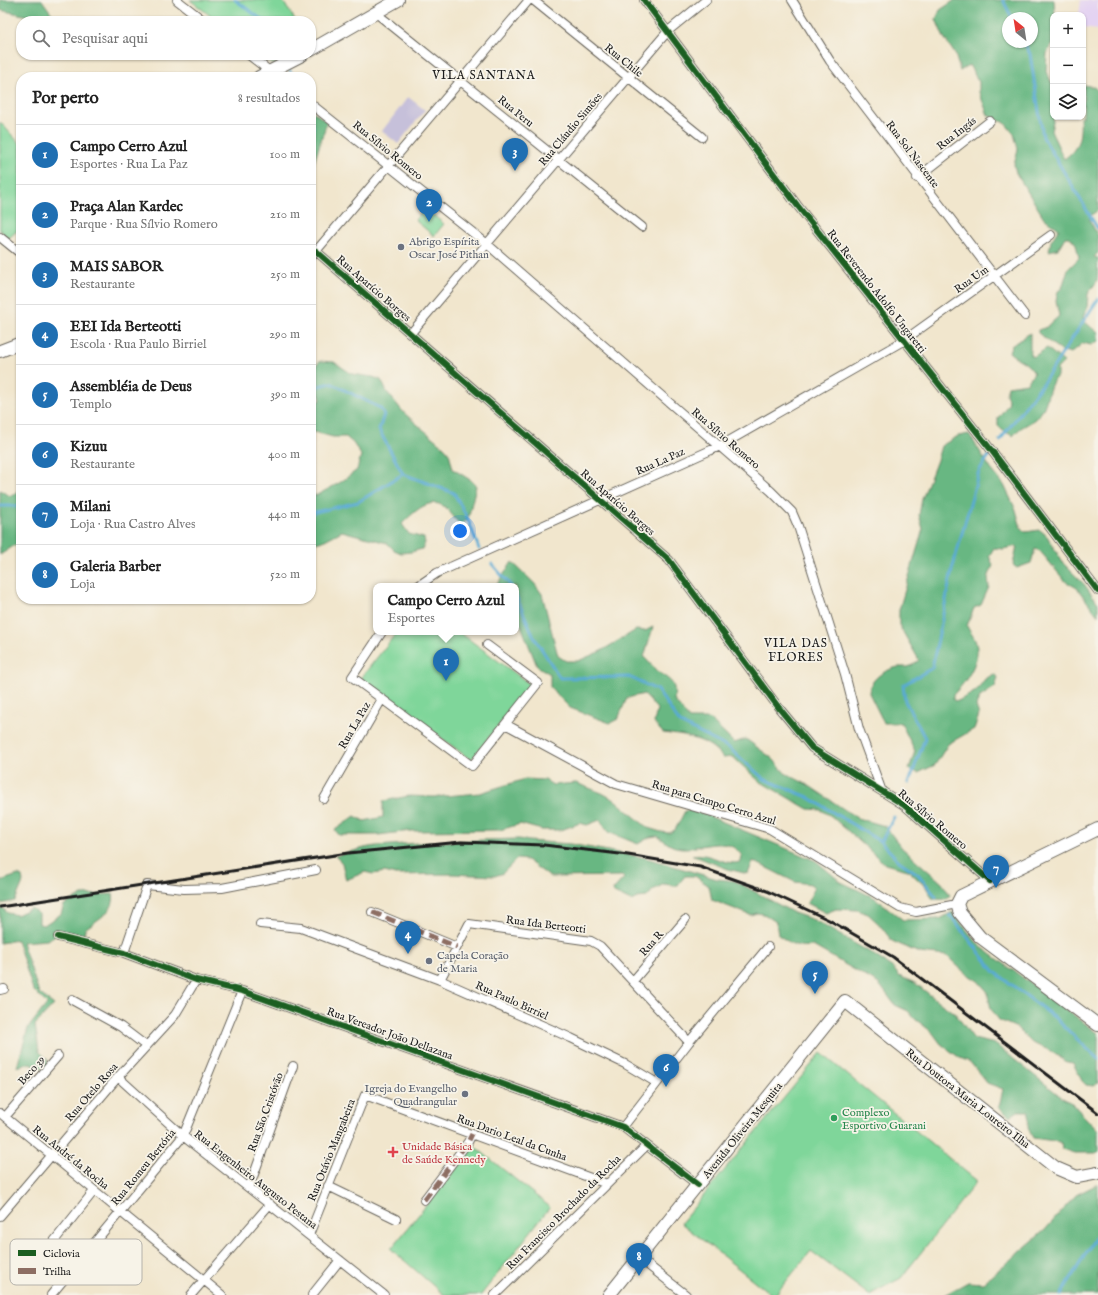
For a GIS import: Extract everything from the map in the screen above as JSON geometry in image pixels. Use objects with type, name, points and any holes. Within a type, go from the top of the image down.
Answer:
[{"type":"street","points":[[177,0],[198,16]]},
{"type":"street","points":[[316,47],[398,0]]},
{"type":"street","points":[[316,252],[529,0]]},
{"type":"street","name":"Rua Chile","points":[[533,0],[702,137]]},
{"type":"street","name":"Rua Reverendo Adolfo Ungaretti","points":[[644,0],[797,205],[903,341],[992,451],[1098,591]]},
{"type":"street","name":"Rua Cláudio Simões","points":[[411,333],[668,31],[706,0]]},
{"type":"street","name":"Rua Sol Nascente","points":[[792,0],[830,61],[917,178],[1025,316]]},
{"type":"street","name":"Rua Peru","points":[[376,13],[642,227]]},
{"type":"street","points":[[255,60],[271,72]]},
{"type":"street","points":[[277,72],[295,60]]},
{"type":"street","name":"Rua Sílvio Romero","points":[[316,108],[487,244],[720,446],[792,512],[798,526],[845,674],[859,729],[881,789],[904,805],[990,881]]},
{"type":"street","name":"Rua Ingás","points":[[917,178],[990,120]]},
{"type":"street","name":"Rua Um","points":[[903,341],[1051,235]]},
{"type":"street","points":[[0,237],[16,250]]},
{"type":"street","name":"Rua Aparício Borges","points":[[316,256],[411,333],[669,560],[779,708],[812,748],[881,789]]},
{"type":"street","name":"Rua La Paz","points":[[422,583],[437,573],[720,446],[903,341]]},
{"type":"street","points":[[0,351],[16,345]]},
{"type":"street","name":"Rua La Paz","points":[[324,799],[382,699],[352,677],[380,635]]},
{"type":"street","points":[[382,699],[472,766],[507,725],[538,683],[486,645]]},
{"type":"street","name":"Rua para Campo Cerro Azul","points":[[507,725],[616,784],[770,829],[900,908],[916,912],[957,904]]},
{"type":"street","points":[[1098,829],[961,896],[957,904],[960,913],[980,937],[1098,1025]]},
{"type":"street","points":[[124,953],[147,885],[184,889],[222,888],[316,870]]},
{"type":"street","points":[[372,912],[456,947]]},
{"type":"street","name":"Rua R","points":[[633,981],[686,920]]},
{"type":"street","name":"Rua Paulo Birriel","points":[[260,924],[301,928],[440,980],[571,1038],[625,1064],[657,1083]]},
{"type":"street","name":"Rua Ida Berteotti","points":[[440,980],[469,924],[591,940],[600,946],[689,1042]]},
{"type":"street","name":"Rua Vereador João Dellazana","points":[[58,937],[124,953],[196,980],[242,991],[623,1127],[698,1185]]},
{"type":"street","points":[[623,1127],[689,1042],[768,947]]},
{"type":"street","name":"Rua Otelo Rosa","points":[[0,1216],[118,1077],[175,1015],[196,980]]},
{"type":"street","name":"Rua Romeu Bertória","points":[[97,1239],[183,1136],[242,991]]},
{"type":"street","points":[[72,1000],[121,1027],[146,1046]]},
{"type":"street","name":"Rua Doutora Maria Loureiro Ilha","points":[[845,1001],[1056,1168],[1077,1177],[1098,1173]]},
{"type":"street","name":"Avenida Oliveira Mesquita","points":[[609,1295],[845,1001]]},
{"type":"street","name":"Beco 39","points":[[2,1115],[58,1056]]},
{"type":"street","name":"Rua São Cristóvão","points":[[249,1188],[293,1066]]},
{"type":"street","name":"Rua Engenheiro Augusto Pestana","points":[[118,1077],[183,1136],[384,1295]]},
{"type":"street","name":"Rua Dario Leal da Cunha","points":[[365,1095],[607,1184]]},
{"type":"street","name":"Rua Otávio Mangabeira","points":[[309,1235],[365,1095]]},
{"type":"street","name":"Rua André da Rocha","points":[[2,1115],[221,1295]]},
{"type":"street","points":[[424,1200],[464,1148],[472,1134]]},
{"type":"street","name":"Rua Francisco Brochado da Rocha","points":[[495,1295],[646,1146]]},
{"type":"street","points":[[328,1186],[396,1219]]},
{"type":"street","points":[[56,1238],[94,1191]]},
{"type":"street","points":[[191,1295],[270,1204]]},
{"type":"street","points":[[639,1258],[686,1295]]},
{"type":"street","points":[[312,1295],[340,1260]]},
{"type":"street","name":"Rua Romeu Bertória","points":[[51,1295],[59,1285]]},
{"type":"shaded area","points":[[1081,0],[1098,0],[1098,30],[1086,28],[1086,12],[1079,12]]},
{"type":"shaded area","points":[[408,97],[425,110],[398,144],[382,131]]},
{"type":"green space","points":[[0,0],[42,0],[53,16],[28,16],[0,10]]},
{"type":"green space","points":[[190,0],[282,0],[293,16],[211,16]]},
{"type":"green space","points":[[955,0],[1054,0],[1055,12],[1050,12],[1050,48],[1047,53],[1046,72],[1050,79],[1050,120],[1053,120],[1051,131],[1064,159],[1076,146],[1080,135],[1080,120],[1086,120],[1086,85],[1094,87],[1098,91],[1098,210],[1090,216],[1090,221],[1098,236],[1098,253],[1094,257],[1098,258],[1097,281],[1088,294],[1087,308],[1083,317],[1085,322],[1098,333],[1098,341],[1091,345],[1083,343],[1071,353],[1060,350],[1038,333],[1038,330],[1047,327],[1059,316],[1056,301],[1058,291],[1062,288],[1068,269],[1079,258],[1076,244],[1070,237],[1065,237],[1058,249],[1049,251],[1051,241],[1059,229],[1044,218],[1016,173],[1014,164],[1018,149],[1014,134],[1004,122],[996,120],[988,115],[979,92],[979,82],[969,65],[960,71],[955,54],[943,36],[936,19],[940,10]]},
{"type":"green space","points":[[266,60],[281,60],[273,65]]},
{"type":"green space","points":[[316,114],[327,122],[316,156]]},
{"type":"green space","points":[[0,122],[16,140],[16,232],[8,239],[0,230]]},
{"type":"green space","points":[[425,208],[444,224],[434,236],[415,220]]},
{"type":"green space","points":[[1030,333],[1030,355],[1033,357],[1047,348],[1064,362],[1057,369],[1057,376],[1053,381],[1041,413],[1013,436],[1002,430],[998,425],[998,418],[1009,403],[1006,394],[1008,386],[1027,383],[1034,373],[1025,363],[1009,352],[1011,346]]},
{"type":"green space","points":[[320,361],[334,362],[352,374],[373,377],[381,380],[387,392],[404,413],[445,448],[449,453],[453,469],[472,481],[476,486],[468,519],[461,524],[442,505],[436,503],[424,506],[412,514],[402,524],[409,534],[424,538],[425,543],[422,549],[411,552],[401,553],[394,550],[387,543],[342,531],[323,541],[316,543],[316,495],[341,482],[357,470],[361,455],[353,443],[346,437],[333,437],[316,433],[316,402],[321,400],[319,394],[316,395],[316,365]]},
{"type":"green space","points":[[969,434],[991,469],[1004,485],[1016,510],[1021,528],[1025,532],[1040,530],[1047,536],[1063,563],[1084,584],[1098,603],[1098,616],[1077,588],[1065,581],[1040,551],[1035,549],[1031,563],[1017,568],[1013,565],[1017,546],[1003,549],[994,548],[989,556],[993,565],[988,578],[989,587],[981,605],[974,608],[967,626],[974,638],[977,647],[977,655],[972,670],[963,684],[953,695],[953,700],[958,701],[976,691],[985,679],[994,674],[998,677],[995,687],[980,697],[976,706],[979,715],[974,729],[948,744],[935,765],[918,773],[909,769],[915,751],[901,723],[884,723],[869,693],[872,683],[883,673],[898,667],[908,667],[919,660],[899,625],[899,610],[923,529],[919,515],[922,499],[941,446],[958,436]]},
{"type":"green space","points":[[0,490],[10,496],[16,494],[16,545],[0,555]]},
{"type":"green space","points":[[512,562],[534,583],[542,594],[558,656],[566,661],[578,661],[601,651],[636,630],[645,631],[653,627],[644,657],[655,669],[673,684],[675,693],[674,700],[689,719],[709,719],[734,743],[746,739],[773,759],[785,773],[808,785],[857,818],[885,826],[902,848],[942,883],[950,895],[939,900],[932,898],[926,887],[908,870],[885,864],[831,816],[821,810],[808,809],[759,781],[733,757],[723,758],[711,746],[696,739],[663,733],[654,723],[657,709],[644,694],[627,698],[618,719],[610,723],[570,708],[550,687],[550,674],[537,666],[519,622],[519,583],[498,583]]},
{"type":"green space","points":[[395,635],[463,635],[531,685],[471,760],[361,678]]},
{"type":"green space","points":[[525,779],[545,780],[553,785],[576,783],[602,793],[615,800],[648,828],[661,832],[669,833],[675,830],[685,811],[692,809],[816,861],[841,882],[875,898],[903,920],[940,919],[952,912],[980,946],[1098,1033],[1098,1083],[1093,1086],[1086,1085],[1082,1081],[1073,1063],[1067,1062],[1049,1050],[1032,1043],[1017,1028],[999,1020],[991,1009],[987,991],[978,981],[964,972],[947,956],[919,953],[892,941],[879,924],[868,914],[857,910],[836,909],[826,913],[807,903],[814,889],[811,884],[795,882],[753,861],[748,874],[728,869],[692,855],[705,855],[735,863],[741,862],[742,856],[736,849],[730,846],[714,844],[682,848],[671,845],[657,836],[650,837],[638,844],[608,832],[600,820],[587,825],[580,823],[561,830],[542,830],[520,824],[500,830],[411,831],[378,835],[339,835],[335,830],[355,816],[364,821],[383,817],[383,801],[409,796],[434,797],[480,793]]},
{"type":"green space","points":[[519,839],[570,844],[646,858],[717,879],[735,881],[794,913],[814,920],[871,953],[893,968],[899,976],[915,983],[954,1012],[974,1039],[995,1044],[1064,1099],[1071,1102],[1098,1131],[1098,1153],[1074,1153],[1062,1149],[1061,1142],[1033,1138],[1028,1128],[1029,1111],[1018,1111],[1010,1117],[999,1107],[1003,1089],[987,1083],[970,1062],[960,1058],[941,1044],[932,1032],[915,1019],[908,1011],[895,1005],[879,984],[813,946],[798,946],[787,941],[778,935],[776,922],[764,914],[757,913],[750,915],[712,900],[709,886],[695,876],[685,876],[677,886],[664,884],[653,890],[647,897],[637,898],[631,901],[614,893],[613,890],[624,878],[622,876],[550,877],[527,860],[517,859],[503,873],[495,876],[452,874],[395,875],[385,872],[373,874],[365,872],[346,880],[342,863],[335,856],[377,846],[448,841]]},
{"type":"green space","points":[[18,875],[22,877],[23,882],[15,901],[0,904],[0,881]]},
{"type":"green space","points":[[113,894],[112,905],[109,910],[85,929],[84,934],[74,939],[56,935],[47,940],[22,942],[39,993],[54,1005],[35,1025],[39,1051],[47,1059],[48,1068],[39,1068],[31,1063],[17,1067],[28,1028],[47,1004],[33,990],[17,940],[0,943],[0,906],[8,913],[17,915],[31,908],[39,914],[39,924],[44,925],[61,914],[64,905],[82,895]]},
{"type":"green space","name":"Complexo Esportivo Guarani","points":[[821,1053],[977,1181],[901,1278],[869,1295],[811,1251],[775,1295],[772,1295],[681,1223]]},
{"type":"green space","points":[[474,1146],[550,1207],[481,1295],[444,1295],[391,1249]]},
{"type":"green space","points":[[1098,1184],[1098,1295],[944,1295],[968,1282],[983,1283],[1045,1230],[1076,1195]]},
{"type":"waterway","points":[[235,0],[257,16]]},
{"type":"waterway","points":[[1003,0],[1009,12]]},
{"type":"waterway","points":[[1027,48],[1030,54],[1043,137],[1098,229]]},
{"type":"waterway","points":[[288,66],[291,72]]},
{"type":"waterway","points":[[1000,440],[1043,383],[1098,299]]},
{"type":"waterway","points":[[316,387],[331,383],[380,408],[384,414],[379,430],[403,474],[454,493],[468,519],[479,549]]},
{"type":"waterway","points":[[909,783],[925,738],[905,701],[903,685],[932,668],[952,570],[979,471],[992,451]]},
{"type":"waterway","points":[[316,512],[358,502],[403,474]]},
{"type":"waterway","points":[[0,506],[16,506]]},
{"type":"waterway","points":[[492,564],[508,583]]},
{"type":"waterway","points":[[519,603],[534,637],[560,678],[629,677],[657,690],[680,723],[729,748],[764,779],[808,797],[881,842],[899,861],[918,874],[936,897]]},
{"type":"waterway","points":[[881,842],[894,817]]},
{"type":"waterway","points":[[950,915],[995,972],[1054,1017],[1098,1059]]},
{"type":"waterway","points":[[1061,1295],[1098,1233]]},
{"type":"railway","points":[[0,907],[348,853],[461,842],[544,845],[628,855],[700,867],[767,891],[829,920],[893,957],[1098,1113]]},
{"type":"marked path","points":[[372,912],[457,947]]},
{"type":"marked path","points":[[424,1200],[468,1142],[472,1134]]},
{"type":"cycle path","points":[[644,0],[797,205],[992,451],[1098,591]]},
{"type":"cycle path","points":[[316,251],[669,560],[779,708],[812,748],[904,805],[990,881]]},
{"type":"cycle path","points":[[58,937],[124,953],[196,980],[242,991],[623,1127],[698,1185]]},
{"type":"place","name":"MAIS SABOR","points":[[515,171]]},
{"type":"place","name":"Praça Alan Kardec","points":[[429,222]]},
{"type":"place","name":"Abrigo Espírita Oscar José Pithan","points":[[401,247]]},
{"type":"place","name":"Campo Cerro Azul","points":[[446,681]]},
{"type":"place","name":"Milani","points":[[996,888]]},
{"type":"place","name":"EEI Ida Berteotti","points":[[408,954]]},
{"type":"place","name":"Capela Coração de Maria","points":[[429,961]]},
{"type":"place","name":"Assembléia de Deus","points":[[815,994]]},
{"type":"place","name":"Kizuu","points":[[666,1087]]},
{"type":"place","name":"Igreja do Evangelho Quadrangular","points":[[465,1094]]},
{"type":"place","name":"Complexo Esportivo Guarani","points":[[834,1118]]},
{"type":"place","name":"Unidade Básica de Saúde Kennedy","points":[[393,1152]]},
{"type":"place","name":"Galeria Barber","points":[[639,1276]]},
{"type":"district","name":"VILA SANTANA","points":[[484,75]]},
{"type":"district","name":"VILA DAS FLORES","points":[[796,650]]}]
